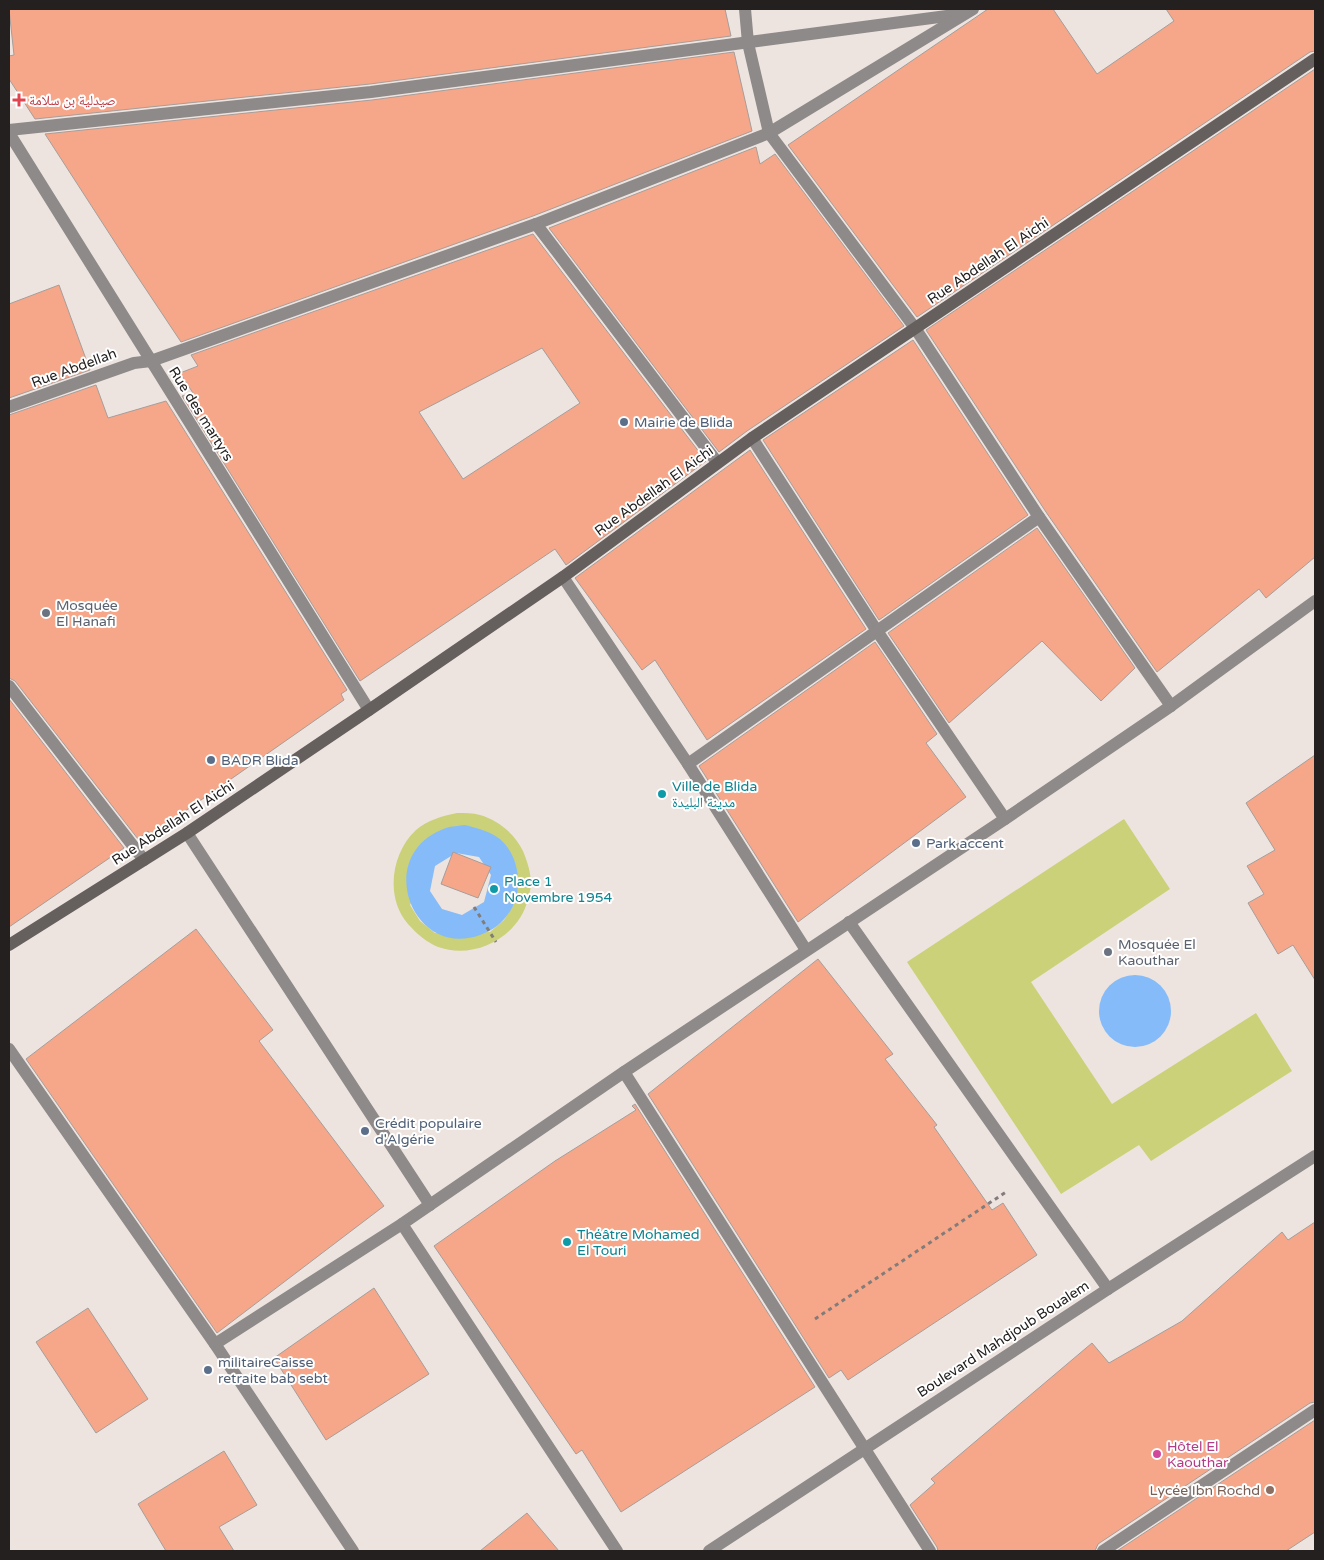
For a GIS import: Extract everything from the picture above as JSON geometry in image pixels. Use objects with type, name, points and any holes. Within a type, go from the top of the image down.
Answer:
[{"type":"street","points":[[745,9],[748,43],[769,133],[914,328],[1039,517],[1171,706]]},
{"type":"street","points":[[9,132],[371,92],[748,43],[970,11]]},
{"type":"street","name":"Rue Abdellah","points":[[9,407],[134,363],[150,361],[536,224],[769,133],[970,11]]},
{"type":"street","name":"Rue Abdellah El Aichi","points":[[9,945],[187,833],[369,710],[563,577],[717,462],[1315,58]]},
{"type":"street","name":"Rue des martyrs","points":[[9,132],[369,710]]},
{"type":"street","points":[[536,224],[717,462]]},
{"type":"street","points":[[752,438],[877,631],[1005,819]]},
{"type":"street","points":[[688,764],[1039,517]]},
{"type":"street","points":[[563,577],[688,764],[806,950]]},
{"type":"street","points":[[215,1344],[402,1224],[624,1072],[1005,819],[1171,706],[1315,601]]},
{"type":"street","points":[[9,686],[144,860]]},
{"type":"street","points":[[187,833],[430,1205]]},
{"type":"street","points":[[849,922],[1108,1288]]},
{"type":"street","points":[[9,1049],[215,1344],[353,1551]]},
{"type":"street","points":[[624,1072],[930,1551]]},
{"type":"street","name":"Boulevard Mahdjoub Boualem","points":[[709,1551],[1108,1288],[1315,1156]]},
{"type":"street","points":[[402,1224],[617,1551]]},
{"type":"street","points":[[1103,1551],[1315,1410]]},
{"type":"path","points":[[474,907],[496,942]]},
{"type":"path","points":[[792,1334],[1029,1177]]},
{"type":"green space","points":[[457,813],[487,817],[505,829],[520,845],[529,867],[531,880],[531,888],[523,913],[515,924],[494,942],[480,948],[466,950],[438,947],[429,943],[418,934],[401,913],[396,902],[394,889],[396,863],[401,851],[416,830],[435,819]],"holes":[[[447,828],[518,887],[514,904],[504,920],[490,932],[435,933],[420,921],[410,905]]]},
{"type":"green space","points":[[1124,819],[1170,889],[1031,982],[1112,1104],[1256,1013],[1292,1071],[1151,1161],[1139,1145],[1061,1194],[907,962]]},
{"type":"water","points":[[465,825],[489,833],[504,843],[517,868],[518,888],[513,906],[500,924],[480,935],[456,939],[436,932],[420,919],[410,901],[406,880],[411,859],[423,841],[446,828]],"holes":[[[456,853],[479,857],[491,875],[484,902],[462,915],[442,909],[430,891],[435,866]]]},
{"type":"water","points":[[1142,975],[1161,985],[1169,997],[1171,1011],[1169,1025],[1161,1037],[1149,1045],[1128,1047],[1109,1037],[1101,1025],[1099,1004],[1109,985],[1121,977]]},
{"type":"building","points":[[9,9],[725,9],[731,36],[370,84],[35,119],[9,79],[9,56],[14,55]]},
{"type":"building","points":[[988,9],[1053,9],[1097,74],[1174,21],[1166,9],[1315,9],[1315,51],[1310,52],[917,317],[788,145]]},
{"type":"building","points":[[734,52],[752,131],[533,216],[181,342],[45,134],[372,100]]},
{"type":"building","points":[[1315,69],[1315,557],[1266,598],[1259,589],[1157,672],[1046,512],[926,330]]},
{"type":"building","points":[[756,147],[760,164],[775,154],[904,326],[747,431],[719,452],[549,228]]},
{"type":"building","points":[[533,234],[706,461],[566,565],[555,549],[360,681],[182,396],[193,393],[180,373],[198,366],[191,355]],"holes":[[[542,348],[580,403],[463,479],[419,412]]]},
{"type":"building","points":[[59,285],[90,370],[9,398],[9,304]]},
{"type":"building","points":[[913,340],[1028,515],[879,620],[763,440]]},
{"type":"building","points":[[96,385],[108,418],[166,401],[347,690],[341,694],[344,700],[151,835],[148,831],[138,839],[15,681],[9,678],[9,415]]},
{"type":"building","points":[[750,450],[866,629],[707,740],[655,660],[642,670],[575,578]]},
{"type":"building","points":[[1037,528],[1135,668],[1101,701],[1042,641],[949,723],[888,633]]},
{"type":"building","points":[[875,642],[937,734],[926,743],[966,797],[798,922],[699,766]]},
{"type":"building","points":[[9,699],[124,848],[9,927]]},
{"type":"building","points":[[1315,755],[1315,980],[1293,945],[1278,954],[1248,903],[1264,894],[1247,866],[1275,850],[1246,803]]},
{"type":"building","points":[[453,852],[491,867],[478,898],[441,884]]},
{"type":"building","points":[[196,929],[273,1030],[259,1041],[384,1206],[217,1333],[26,1059]]},
{"type":"building","points":[[818,959],[893,1054],[885,1059],[937,1125],[934,1127],[992,1210],[1003,1203],[1037,1255],[848,1380],[841,1370],[829,1378],[648,1094]]},
{"type":"building","points":[[635,1104],[815,1387],[621,1512],[582,1450],[576,1454],[434,1246],[555,1161],[636,1110],[632,1106]]},
{"type":"building","points":[[1315,1222],[1315,1402],[1310,1403],[1098,1544],[1095,1551],[938,1551],[910,1505],[935,1483],[931,1479],[1092,1343],[1109,1363],[1182,1321],[1282,1232],[1288,1240]]},
{"type":"building","points":[[374,1288],[429,1374],[326,1440],[274,1358]]},
{"type":"building","points":[[88,1308],[148,1399],[96,1433],[36,1342]]},
{"type":"building","name":"Lycée Ibn Rochd","points":[[1315,1420],[1315,1532],[1286,1551],[1117,1551]]},
{"type":"building","points":[[224,1451],[257,1505],[219,1527],[234,1551],[166,1551],[138,1504]]},
{"type":"building","points":[[527,1513],[559,1551],[480,1551]]},
{"type":"place","name":"صيدلية بن سلامة","points":[[19,100]]},
{"type":"place","name":"Mairie de Blida","points":[[624,422]]},
{"type":"place","name":"Mosquée El Hanafi","points":[[46,613]]},
{"type":"place","name":"BADR Blida","points":[[211,760]]},
{"type":"place","name":"Ville de Blida مدينة البليدة","points":[[662,794]]},
{"type":"place","name":"Park accent","points":[[916,843]]},
{"type":"place","name":"Place 1 Novembre 1954","points":[[494,889]]},
{"type":"place","name":"Mosquée El Kaouthar","points":[[1108,952]]},
{"type":"place","name":"Crédit populaire d'Algérie","points":[[365,1131]]},
{"type":"place","name":"Théâtre Mohamed El Touri","points":[[567,1242]]},
{"type":"place","name":"militaireCaisse retraite bab sebt","points":[[208,1370]]},
{"type":"place","name":"Hôtel El Kaouthar","points":[[1157,1454]]},
{"type":"place","name":"Lycée Ibn Rochd","points":[[1270,1490]]}]
